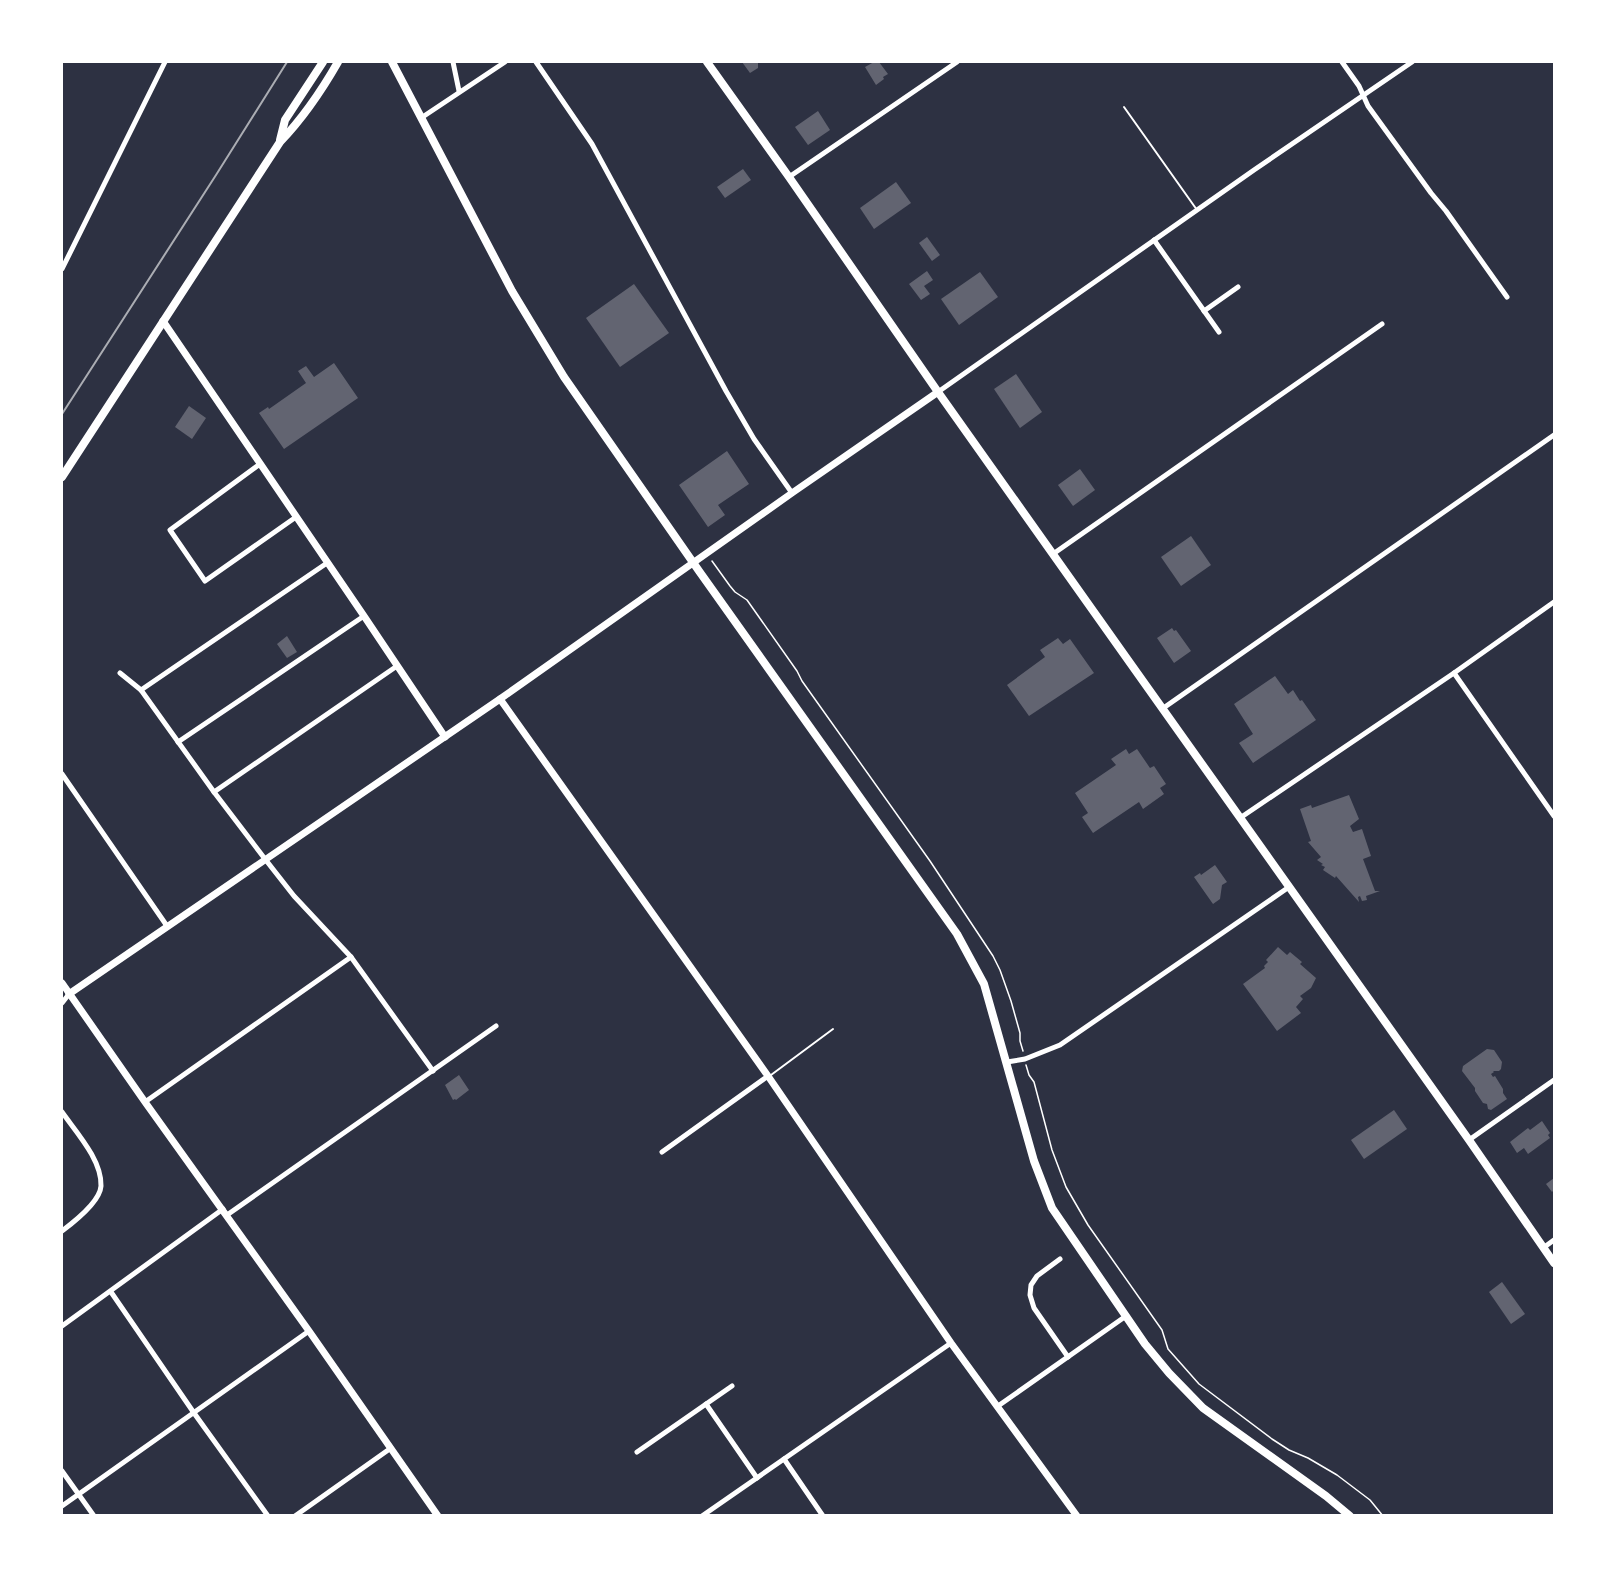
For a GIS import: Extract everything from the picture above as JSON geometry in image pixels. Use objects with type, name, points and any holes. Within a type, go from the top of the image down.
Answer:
[{"type":"main road","points":[[280,142],[285,120],[323,62]]},
{"type":"main road","points":[[62,477],[280,142],[296,126],[338,62]]},
{"type":"main road","points":[[392,62],[512,291],[564,376],[693,563],[957,934],[984,984],[1034,1161],[1052,1208],[1145,1344],[1169,1373],[1203,1408],[1350,1515]]},
{"type":"main road","points":[[707,62],[1554,1263]]},
{"type":"street","points":[[62,269],[165,62]]},
{"type":"street","points":[[453,62],[459,91]]},
{"type":"street","points":[[421,118],[505,62]]},
{"type":"street","points":[[536,62],[592,144],[748,429],[792,493]]},
{"type":"street","points":[[789,177],[957,62]]},
{"type":"street","points":[[1342,62],[1359,86],[1368,106],[1506,297]]},
{"type":"street","points":[[62,1003],[65,995],[500,699],[1154,240],[1412,62]]},
{"type":"street","points":[[1154,240],[1219,332]]},
{"type":"street","points":[[1204,311],[1238,287]]},
{"type":"street","points":[[163,321],[445,737]]},
{"type":"street","points":[[1053,554],[1382,324]]},
{"type":"street","points":[[1162,709],[1554,435]]},
{"type":"street","points":[[260,464],[170,530],[205,581],[296,517]]},
{"type":"street","points":[[141,690],[327,563]]},
{"type":"street","points":[[1240,818],[1454,673],[1554,602]]},
{"type":"street","points":[[178,742],[364,616]]},
{"type":"street","points":[[214,792],[397,666]]},
{"type":"street","points":[[120,673],[141,690],[214,792],[294,896],[351,957],[433,1071]]},
{"type":"street","points":[[1454,673],[1554,816]]},
{"type":"street","points":[[500,699],[768,1076],[951,1343],[1077,1515]]},
{"type":"street","points":[[62,774],[167,926]]},
{"type":"street","points":[[1007,1062],[1025,1059],[1060,1045],[1289,887]]},
{"type":"street","points":[[145,1102],[351,957]]},
{"type":"street","points":[[62,983],[65,995],[225,1212],[438,1515]]},
{"type":"street","points":[[62,1326],[496,1026]]},
{"type":"street","points":[[662,1152],[768,1076]]},
{"type":"street","points":[[1469,1140],[1554,1080]]},
{"type":"street","points":[[62,1112],[89,1150],[98,1169],[101,1187],[92,1204],[62,1231]]},
{"type":"street","points":[[1543,1248],[1554,1240]]},
{"type":"street","points":[[1060,1259],[1037,1276],[1031,1285],[1030,1295],[1034,1308],[1068,1357]]},
{"type":"street","points":[[111,1292],[268,1515]]},
{"type":"street","points":[[998,1406],[1126,1316]]},
{"type":"street","points":[[62,1506],[309,1331]]},
{"type":"street","points":[[702,1515],[951,1343]]},
{"type":"street","points":[[637,1452],[732,1386]]},
{"type":"street","points":[[706,1404],[757,1478]]},
{"type":"street","points":[[295,1515],[391,1448]]},
{"type":"street","points":[[784,1459],[823,1515]]},
{"type":"street","points":[[62,1471],[94,1515]]},
{"type":"lane","points":[[1124,107],[1197,210]]},
{"type":"lane","points":[[768,1076],[833,1029]]},
{"type":"building","points":[[742,62],[758,62],[758,68],[750,73]]},
{"type":"building","points":[[879,62],[888,74],[876,85],[865,67]]},
{"type":"building","points":[[818,111],[830,130],[808,145],[795,127]]},
{"type":"building","points":[[743,169],[751,180],[725,198],[717,187]]},
{"type":"building","points":[[896,182],[911,203],[874,229],[860,208]]},
{"type":"building","points":[[927,237],[940,255],[932,261],[919,243]]},
{"type":"building","points":[[927,271],[933,280],[924,286],[930,294],[921,300],[909,284]]},
{"type":"building","points":[[980,272],[998,297],[959,325],[941,299]]},
{"type":"building","points":[[634,284],[669,333],[620,367],[586,318]]},
{"type":"building","points":[[334,363],[358,398],[284,449],[259,413],[268,407],[269,409],[306,383],[298,371],[306,366],[314,377]]},
{"type":"building","points":[[1016,374],[1042,412],[1020,428],[994,389]]},
{"type":"building","points":[[189,406],[206,418],[192,439],[175,427]]},
{"type":"building","points":[[727,451],[749,484],[718,505],[725,515],[708,527],[679,485]]},
{"type":"building","points":[[1080,469],[1095,490],[1073,506],[1058,485]]},
{"type":"building","points":[[1191,536],[1211,565],[1181,586],[1161,557]]},
{"type":"building","points":[[1172,628],[1176,630],[1191,651],[1174,663],[1157,638]]},
{"type":"building","points":[[287,636],[297,652],[287,658],[277,644]]},
{"type":"building","points":[[1058,638],[1063,644],[1070,639],[1094,673],[1029,716],[1007,685],[1045,657],[1040,650]]},
{"type":"building","points":[[1275,676],[1288,694],[1293,690],[1316,720],[1253,763],[1239,743],[1253,734],[1234,704]]},
{"type":"building","points":[[1126,749],[1129,754],[1137,749],[1150,768],[1154,766],[1166,784],[1160,788],[1164,794],[1143,809],[1139,802],[1093,833],[1082,817],[1088,813],[1075,793],[1116,765],[1111,759]]},
{"type":"building","points":[[1349,795],[1359,819],[1350,826],[1353,832],[1362,829],[1371,856],[1363,859],[1375,891],[1380,891],[1366,896],[1367,900],[1362,901],[1360,896],[1358,897],[1359,902],[1336,876],[1335,878],[1323,870],[1325,867],[1317,860],[1321,857],[1308,842],[1311,841],[1300,809],[1311,805],[1312,808]]},
{"type":"building","points":[[1215,865],[1227,882],[1222,885],[1220,899],[1213,904],[1194,877]]},
{"type":"building","points":[[1278,947],[1287,955],[1290,952],[1316,978],[1311,988],[1300,996],[1303,999],[1296,1007],[1301,1013],[1277,1031],[1243,984],[1265,968],[1268,962],[1266,960]]},
{"type":"building","points":[[1487,1049],[1494,1050],[1502,1062],[1501,1069],[1491,1074],[1495,1076],[1507,1099],[1491,1110],[1488,1109],[1487,1104],[1483,1103],[1462,1071],[1463,1066]]},
{"type":"building","points":[[459,1075],[469,1090],[453,1100],[445,1085]]},
{"type":"building","points":[[1394,1110],[1407,1129],[1364,1159],[1351,1140]]},
{"type":"building","points":[[1542,1121],[1550,1133],[1548,1135],[1550,1138],[1528,1154],[1524,1148],[1517,1153],[1510,1142],[1528,1128],[1530,1130]]},
{"type":"building","points":[[1554,1178],[1554,1190],[1552,1192],[1546,1184]]},
{"type":"building","points":[[1502,1282],[1525,1314],[1511,1324],[1489,1292]]},
{"type":"railway","points":[[62,414],[287,62]]}]
